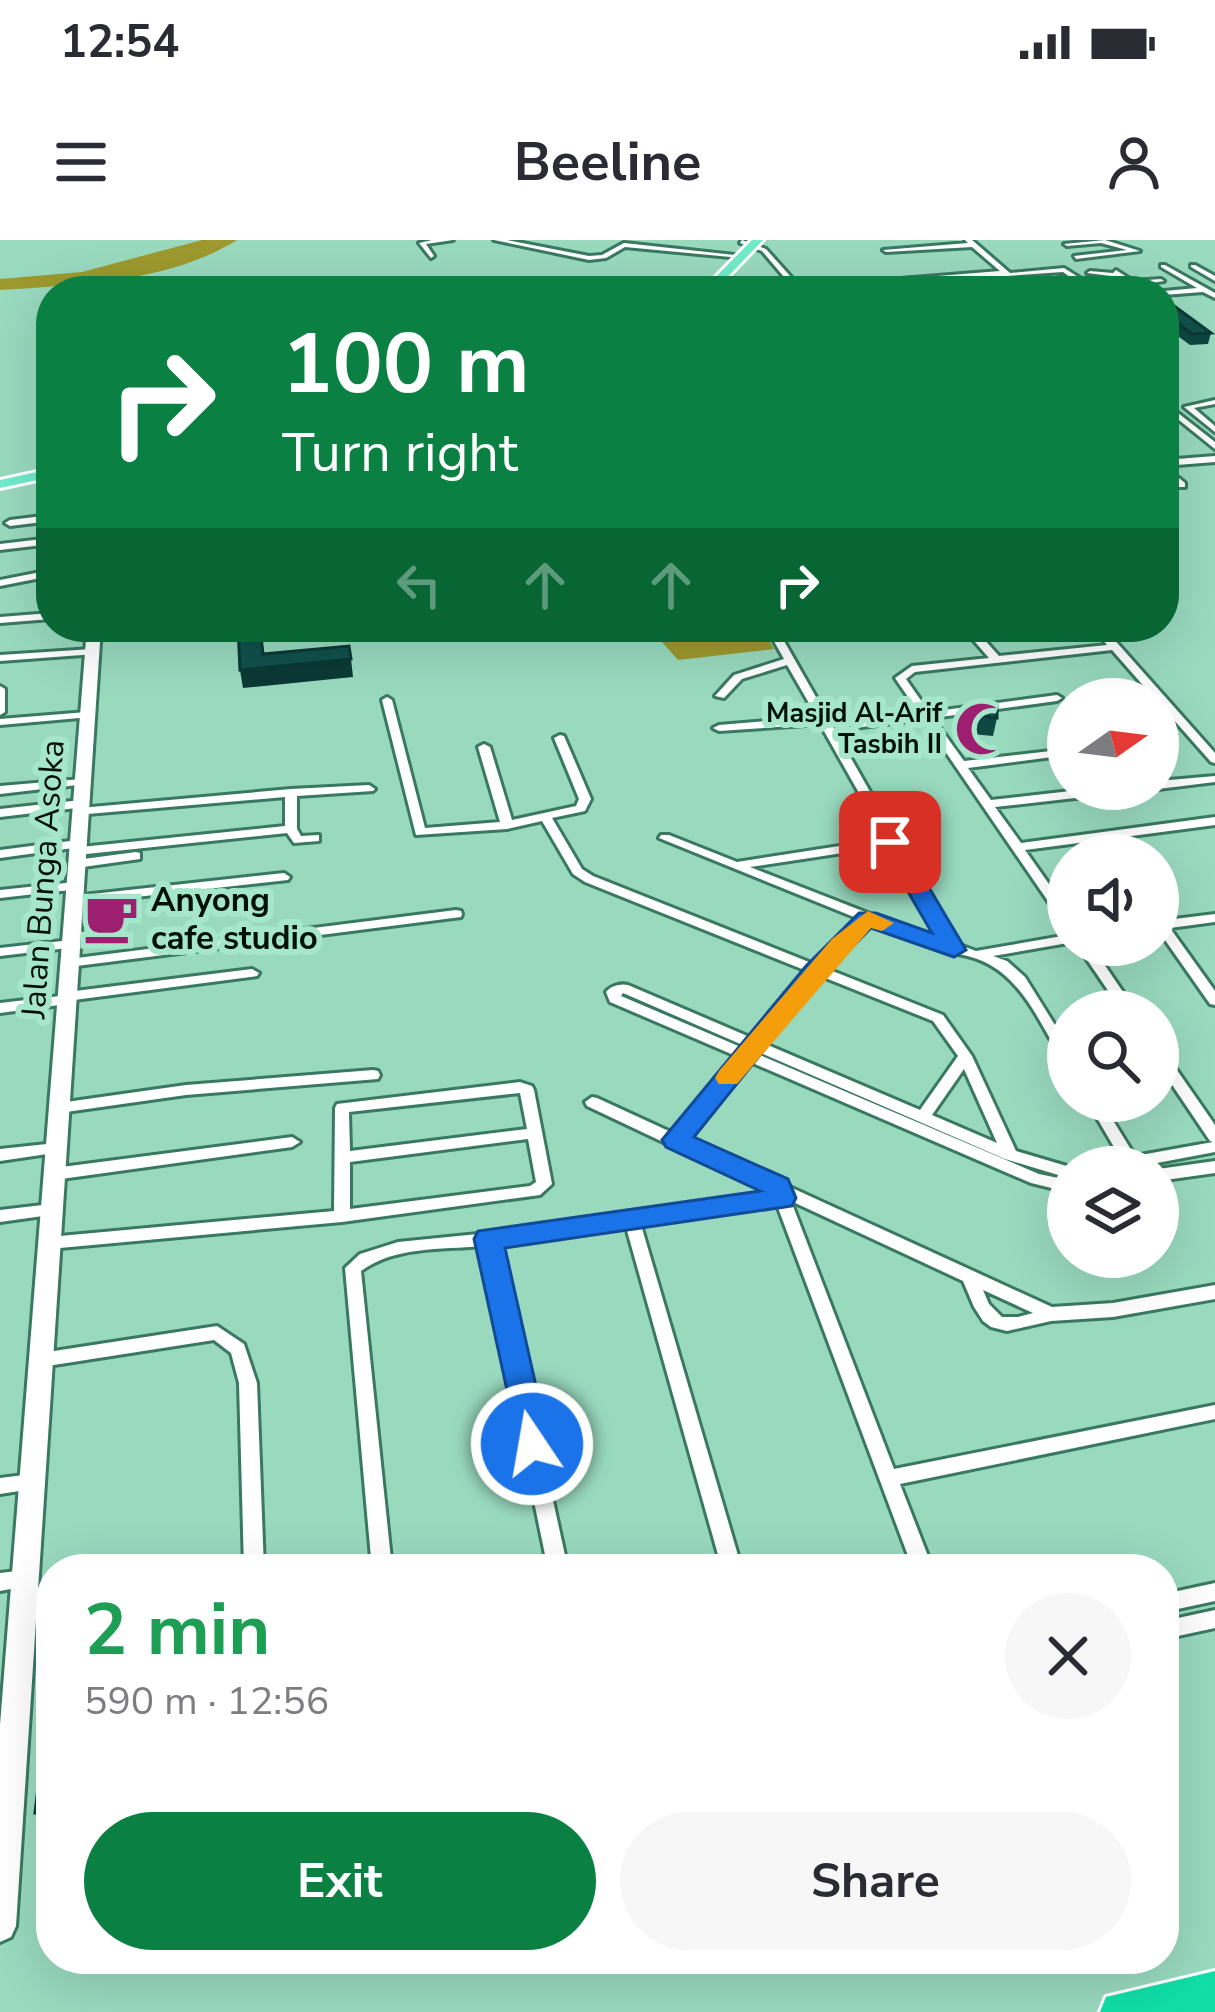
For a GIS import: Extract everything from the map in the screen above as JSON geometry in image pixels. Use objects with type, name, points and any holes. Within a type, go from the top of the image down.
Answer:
[{"type":"highway","points":[[1120,2012],[1215,1992]]},
{"type":"main road","points":[[712,276],[749,242]]},
{"type":"main road","points":[[720,276],[736,255]]},
{"type":"main road","points":[[0,487],[36,479]]},
{"type":"street","points":[[431,256],[422,243],[451,240]]},
{"type":"street","points":[[497,240],[589,259],[604,257],[624,245]]},
{"type":"street","points":[[1066,244],[1099,240],[1137,250],[1076,257]]},
{"type":"street","points":[[604,241],[736,255]]},
{"type":"street","points":[[749,242],[785,276]]},
{"type":"street","points":[[886,250],[971,243],[1010,276]]},
{"type":"street","points":[[1163,266],[1215,293]]},
{"type":"street","points":[[1193,266],[1215,279]]},
{"type":"street","points":[[981,276],[1064,270],[1074,276]]},
{"type":"street","points":[[1090,273],[1121,276]]},
{"type":"street","points":[[1179,292],[1204,290]]},
{"type":"street","points":[[1215,403],[1188,407],[1215,430]]},
{"type":"street","points":[[1179,421],[1215,459]]},
{"type":"street","points":[[1179,425],[1215,446]]},
{"type":"street","points":[[1179,464],[1215,459]]},
{"type":"street","points":[[1179,482],[1182,485]]},
{"type":"street","points":[[10,523],[36,520]]},
{"type":"street","points":[[0,547],[36,543]]},
{"type":"street","points":[[0,583],[36,576]]},
{"type":"street","points":[[0,620],[36,617]]},
{"type":"street","name":"Jalan Bunga Asoka","points":[[0,1926],[12,1581],[32,1481],[93,642]]},
{"type":"street","points":[[779,642],[954,950]]},
{"type":"street","points":[[981,642],[996,659]]},
{"type":"street","points":[[1111,642],[1215,760]]},
{"type":"street","points":[[1047,889],[900,678],[904,671],[1115,646]]},
{"type":"street","points":[[0,658],[92,652]]},
{"type":"street","points":[[720,696],[738,677],[790,661]]},
{"type":"street","points":[[0,689],[0,712]]},
{"type":"street","points":[[387,700],[418,831],[507,825],[573,813],[585,799],[560,738]]},
{"type":"street","points":[[854,725],[1047,700]]},
{"type":"street","points":[[0,722],[87,715]]},
{"type":"street","points":[[719,728],[824,719]]},
{"type":"street","points":[[484,747],[507,825]]},
{"type":"street","points":[[961,765],[1047,755]]},
{"type":"street","points":[[1179,783],[1215,779]]},
{"type":"street","points":[[0,812],[81,799],[369,789]]},
{"type":"street","points":[[0,790],[81,799]]},
{"type":"street","points":[[291,793],[291,829],[298,840],[315,838]]},
{"type":"street","points":[[988,804],[1047,797]]},
{"type":"street","points":[[547,819],[582,875],[943,1023],[965,1056],[1010,1154]]},
{"type":"street","points":[[1018,847],[1215,821]]},
{"type":"street","points":[[76,869],[291,829]]},
{"type":"street","points":[[665,838],[1012,970],[1047,1025]]},
{"type":"street","points":[[739,866],[890,842]]},
{"type":"street","points":[[0,854],[76,869],[284,877]]},
{"type":"street","points":[[0,894],[76,869],[136,856]]},
{"type":"street","points":[[0,952],[70,953],[456,914]]},
{"type":"street","points":[[676,1140],[814,971],[868,918]]},
{"type":"street","points":[[1179,922],[1215,918]]},
{"type":"street","points":[[972,956],[1047,943]]},
{"type":"street","points":[[1179,952],[1215,1001]]},
{"type":"street","points":[[0,1008],[252,974]]},
{"type":"street","points":[[1047,1165],[1010,1154],[923,1117],[749,1051],[615,999],[613,992],[623,988],[749,1051],[1047,1181]]},
{"type":"street","points":[[923,1117],[965,1056]]},
{"type":"street","points":[[59,1108],[186,1090],[373,1075]]},
{"type":"street","points":[[1179,1084],[1215,1137]]},
{"type":"street","points":[[49,1243],[342,1216],[542,1188],[527,1090],[520,1087],[340,1110],[342,1216]]},
{"type":"street","points":[[592,1102],[780,1193],[1052,1314]]},
{"type":"street","points":[[341,1158],[536,1133]]},
{"type":"street","points":[[54,1174],[292,1142]]},
{"type":"street","points":[[0,1155],[56,1148]]},
{"type":"street","points":[[1179,1154],[1215,1148]]},
{"type":"street","points":[[1179,1171],[1215,1167]]},
{"type":"street","points":[[381,1554],[353,1268],[362,1259],[780,1193]]},
{"type":"street","points":[[780,1193],[918,1554]]},
{"type":"street","points":[[0,1216],[51,1210]]},
{"type":"street","points":[[632,1220],[728,1554]]},
{"type":"street","points":[[488,1239],[555,1554]]},
{"type":"street","points":[[970,1276],[981,1312],[997,1325],[1018,1326],[1052,1314],[1096,1312],[1215,1292]]},
{"type":"street","points":[[41,1360],[217,1333],[233,1342],[248,1382],[254,1554]]},
{"type":"street","points":[[890,1478],[1215,1412]]},
{"type":"street","points":[[0,1486],[32,1481]]},
{"type":"street","points":[[1179,1600],[1215,1592]]},
{"type":"street","points":[[1179,1627],[1215,1619]]},
{"type":"shaded area","points":[[202,240],[237,240],[153,273],[36,276],[36,287],[0,290],[0,279],[82,272]]},
{"type":"shaded area","points":[[662,642],[770,642],[774,649],[678,660]]},
{"type":"building","points":[[1179,310],[1211,333],[1192,334],[1179,324]]},
{"type":"building","points":[[239,642],[262,642],[263,654],[349,646],[351,659],[240,670]]},
{"type":"building","points":[[975,703],[997,705],[997,718],[975,715]]},
{"type":"slow traffic","points":[[728,1078],[814,971],[868,918],[882,923]]},
{"type":"place","name":"Masjid Al-Arif Tasbih II","points":[[982,729]]},
{"type":"place","name":"Anyong cafe studio","points":[[111,918]]},
{"type":"route","points":[[532,1444],[488,1239],[782,1198],[778,1187],[676,1140],[814,971],[868,918],[954,950],[890,842]]}]
